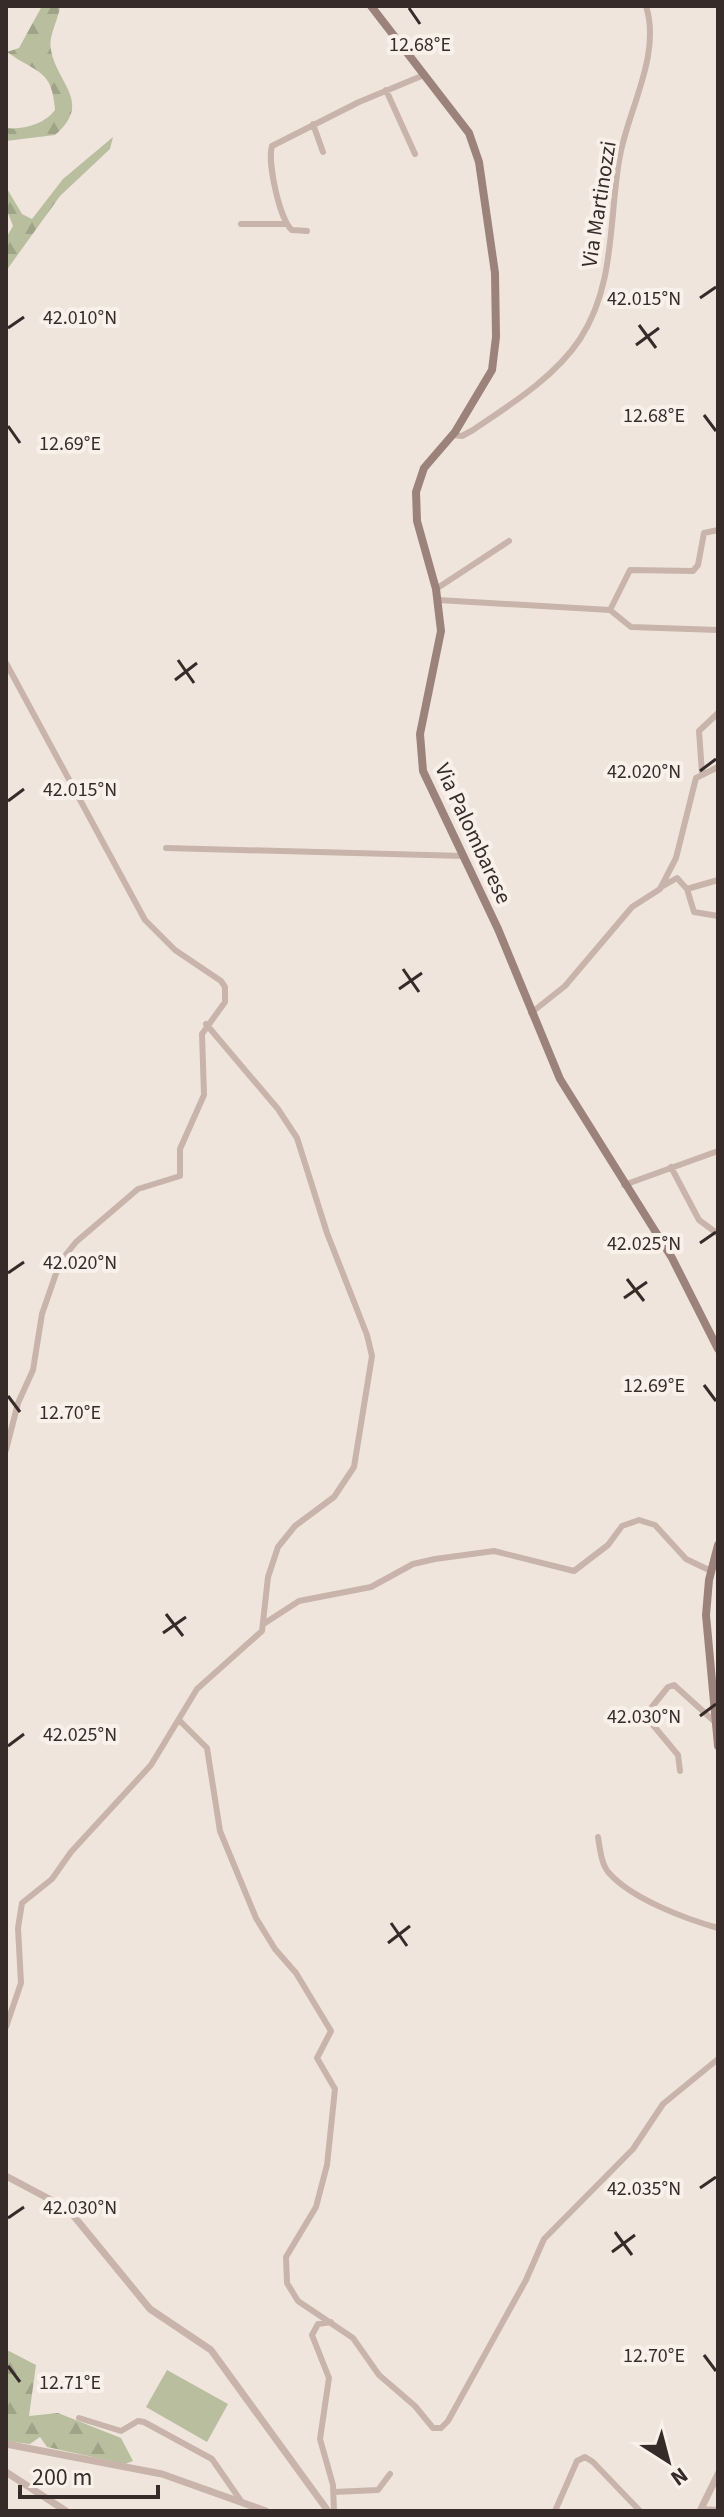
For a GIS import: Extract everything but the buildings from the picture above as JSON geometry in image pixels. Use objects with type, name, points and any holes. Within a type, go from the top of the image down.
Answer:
[{"type":"main road","name":"Via Palombarese","points":[[371,6],[465,125],[475,148],[495,273],[493,367],[453,435],[426,466],[416,492],[418,524],[438,600],[440,646],[421,729],[420,758],[429,787],[464,856],[566,1089],[670,1254],[718,1349]]},
{"type":"main road","points":[[718,1545],[711,1571],[706,1615],[718,1746]]},
{"type":"street","name":"Via Martinozzi","points":[[453,435],[462,436],[473,430],[548,375],[585,329],[610,254],[619,160],[635,109],[649,33],[646,6]]},
{"type":"street","points":[[307,231],[292,230],[285,224],[270,150],[277,142],[313,124],[424,75]]},
{"type":"street","points":[[386,90],[403,134],[415,154]]},
{"type":"street","points":[[313,124],[323,152]]},
{"type":"street","points":[[241,224],[285,224]]},
{"type":"street","points":[[610,610],[630,570],[694,570],[704,533],[718,530]]},
{"type":"street","points":[[436,589],[509,541]]},
{"type":"street","points":[[438,600],[610,610],[631,627],[718,630]]},
{"type":"street","points":[[6,663],[142,916],[170,946],[224,984],[224,1005],[206,1024],[201,1043],[204,1095],[180,1149],[180,1176],[138,1189],[76,1242],[60,1262],[42,1314],[33,1370],[18,1403],[6,1450]]},
{"type":"street","points":[[702,773],[699,731],[718,713]]},
{"type":"street","points":[[660,889],[675,861],[695,779],[718,767]]},
{"type":"street","points":[[166,848],[464,856]]},
{"type":"street","points":[[531,1013],[565,986],[634,905],[677,878],[687,889],[694,912],[718,916]]},
{"type":"street","points":[[687,889],[718,880]]},
{"type":"street","points":[[6,2027],[21,1983],[18,1928],[22,1903],[53,1878],[71,1852],[151,1765],[195,1693],[260,1634],[265,1623],[268,1577],[280,1544],[295,1526],[334,1497],[354,1467],[372,1356],[367,1335],[328,1238],[297,1138],[275,1105],[206,1024]]},
{"type":"street","points":[[624,1185],[718,1151]]},
{"type":"street","points":[[671,1167],[699,1220],[718,1234]]},
{"type":"street","points":[[265,1623],[296,1602],[373,1587],[427,1560],[492,1550],[576,1571],[610,1544],[622,1526],[636,1520],[655,1525],[688,1560],[711,1571]]},
{"type":"street","points":[[680,1771],[678,1755],[648,1719],[647,1713],[668,1687],[674,1685],[715,1722]]},
{"type":"street","points":[[180,1721],[207,1748],[221,1835],[256,1918],[330,2029],[317,2058],[335,2089],[326,2171],[316,2207],[288,2254],[284,2268],[295,2299],[353,2338],[381,2377],[414,2404],[431,2427],[445,2425],[528,2278],[546,2237],[635,2147],[661,2106],[718,2059]]},
{"type":"street","points":[[598,1837],[604,1862],[612,1876],[669,1912],[718,1928]]},
{"type":"street","points":[[6,2176],[66,2207],[153,2311],[213,2353],[328,2511]]},
{"type":"street","points":[[331,2322],[316,2325],[312,2336],[329,2378],[320,2439],[334,2492],[334,2511]]},
{"type":"street","points":[[79,2418],[121,2431],[138,2421],[144,2422],[212,2459],[241,2501]]},
{"type":"street","points":[[6,2444],[162,2474],[266,2511]]},
{"type":"street","points":[[555,2511],[576,2463],[585,2457],[640,2511]]},
{"type":"street","points":[[6,2472],[66,2511]]},
{"type":"street","points":[[334,2492],[378,2490],[390,2474]]},
{"type":"street","points":[[718,2474],[701,2510],[718,2510]]},
{"type":"green space","points":[[42,6],[60,7],[51,50],[70,93],[71,113],[55,135],[6,141],[6,128],[33,125],[55,110],[47,79],[7,52],[19,48]]},
{"type":"green space","points":[[113,137],[110,149],[60,196],[6,271],[6,238],[13,226],[6,208],[6,187],[22,214],[32,219],[63,179]]},
{"type":"green space","points":[[6,2352],[36,2365],[29,2416],[58,2413],[121,2438],[133,2461],[125,2464],[47,2447],[40,2437],[30,2444],[6,2441]]},
{"type":"green space","points":[[167,2370],[228,2404],[207,2442],[146,2407]]}]
